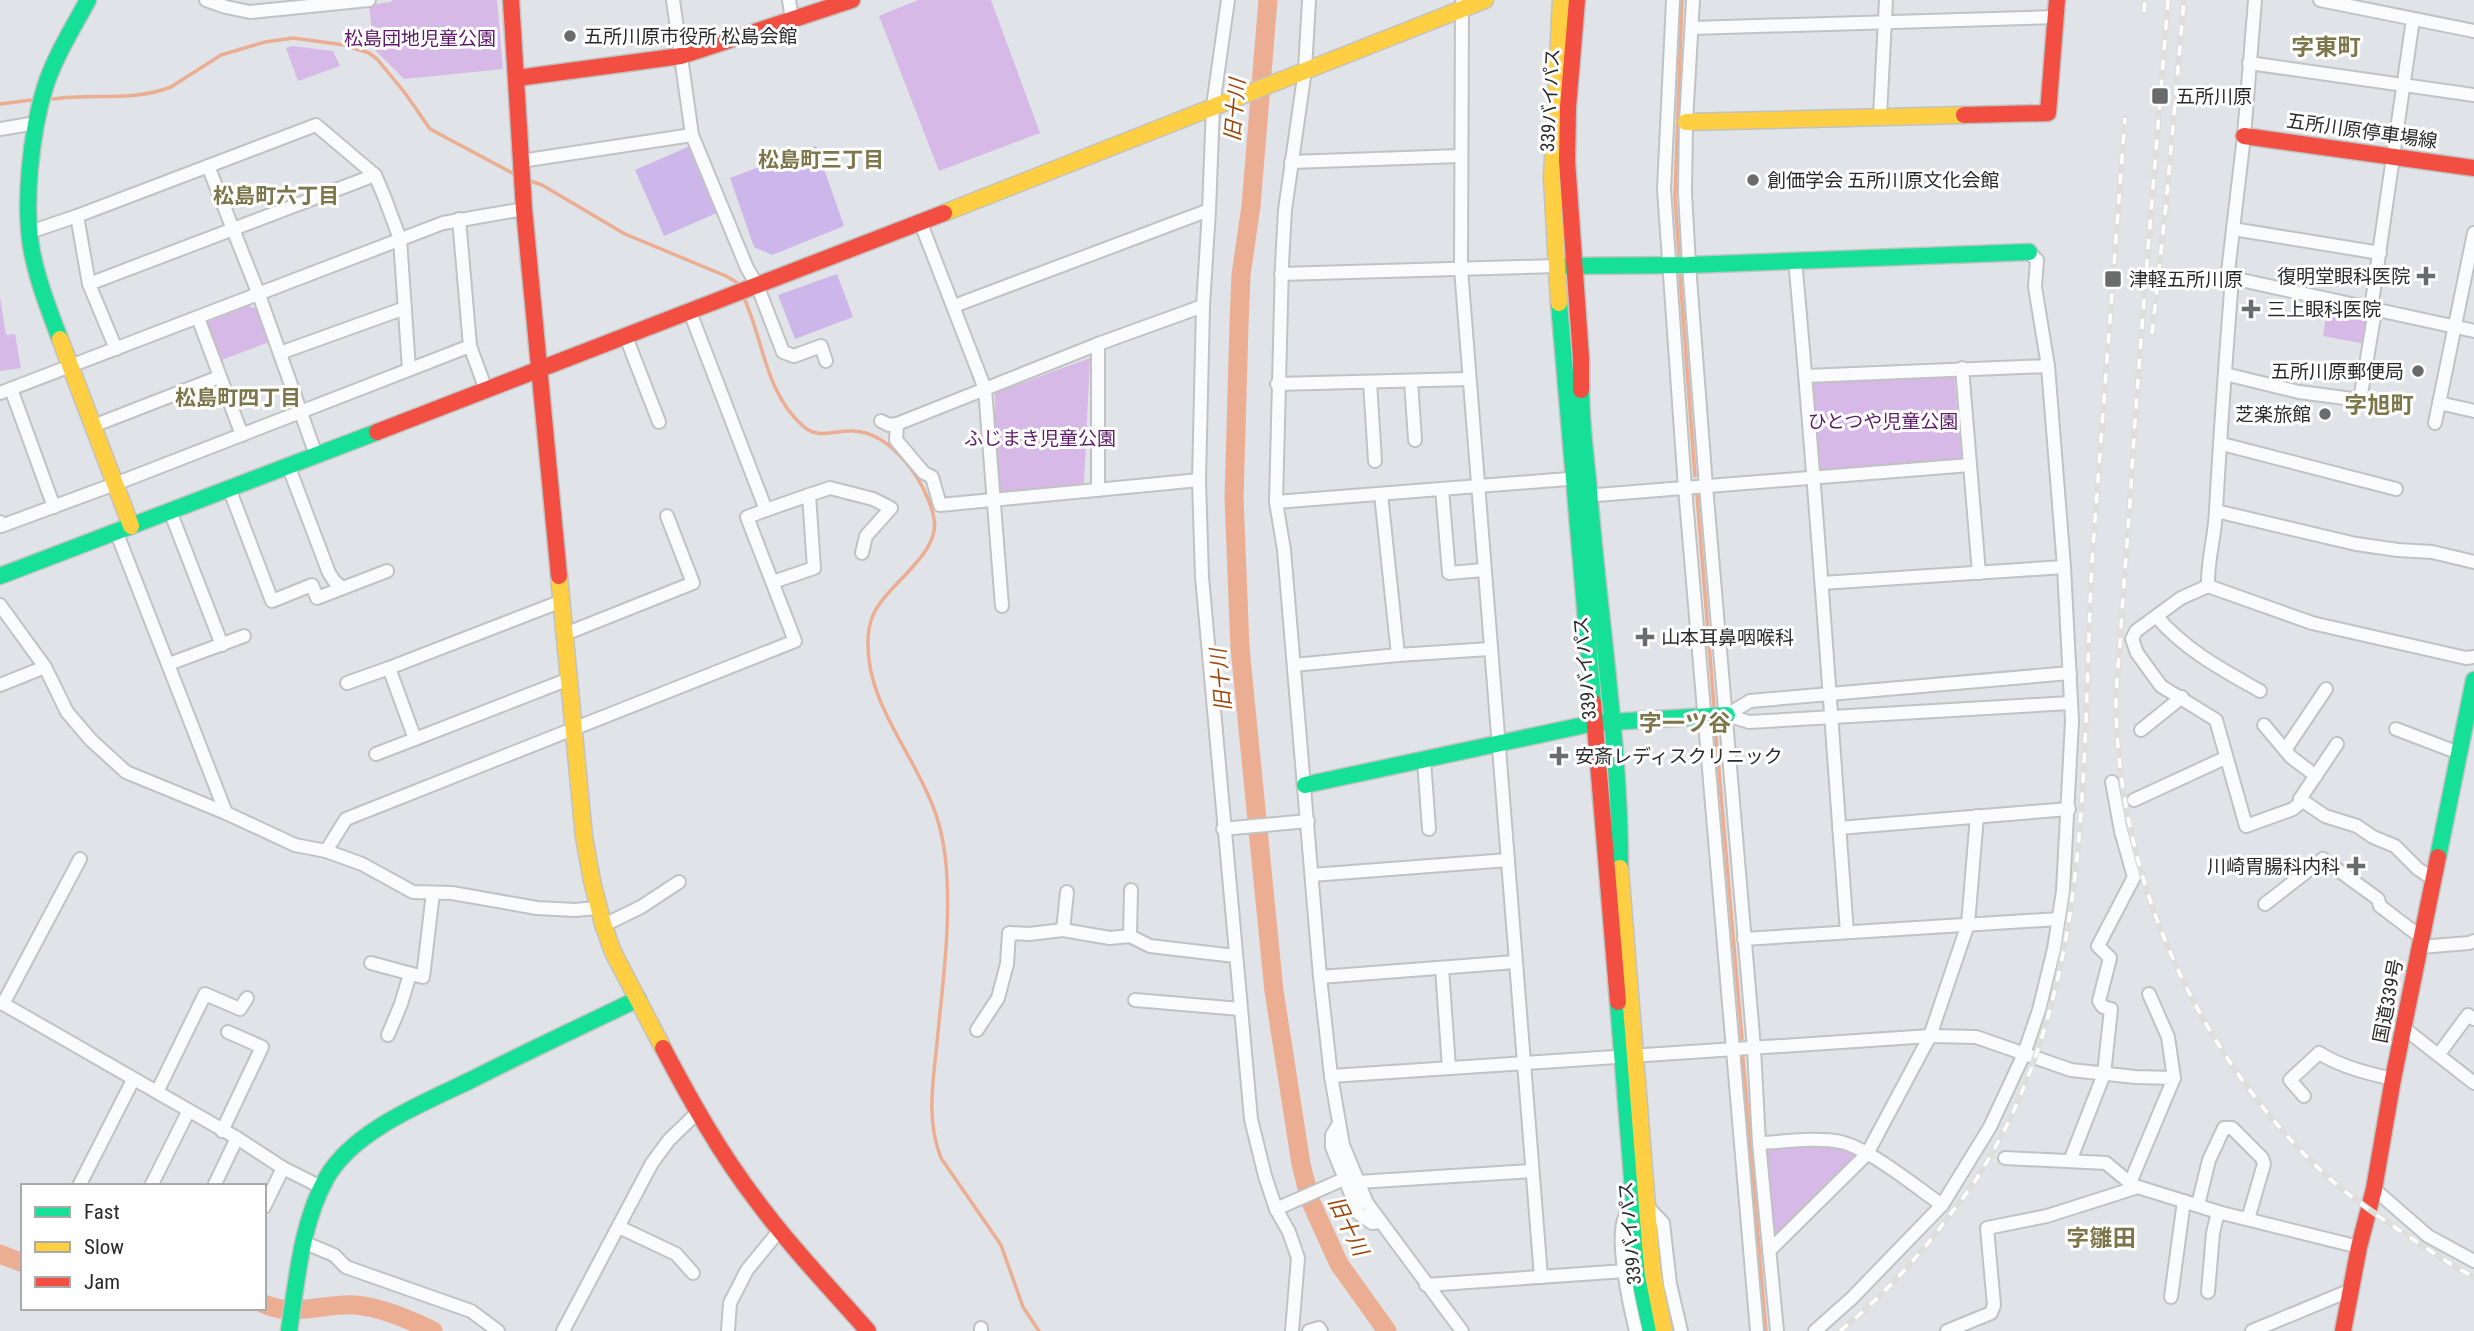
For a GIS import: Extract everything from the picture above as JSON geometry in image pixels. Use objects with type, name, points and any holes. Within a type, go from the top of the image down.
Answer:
[{"type":"main road","points":[[88,0],[51,73],[36,123],[29,185],[30,232],[43,294],[115,484],[124,528]]},
{"type":"main road","points":[[511,0],[524,209],[584,836],[592,891],[602,926],[698,1112],[741,1180],[779,1231],[861,1328]]},
{"type":"main road","points":[[517,78],[681,56],[852,0]]},
{"type":"main road","points":[[0,576],[690,312],[1305,70],[1461,5],[1485,0]]},
{"type":"main road","points":[[1561,0],[1552,178],[1556,266],[1583,496],[1594,723],[1641,1206],[1642,1289],[1651,1331]]},
{"type":"main road","name":"339バイパス","points":[[1577,0],[1567,136],[1581,358],[1581,478]]},
{"type":"main road","points":[[1686,122],[2048,113],[2057,0]]},
{"type":"main road","name":"五所川原停車場線","points":[[2244,135],[2474,168]]},
{"type":"main road","points":[[1556,266],[1689,265],[2029,252]]},
{"type":"main road","name":"339バイパス","points":[[1583,496],[1611,721],[1620,824],[1628,1056]]},
{"type":"main road","name":"国道339号","points":[[2343,1331],[2359,1247],[2374,1189],[2433,879],[2459,753],[2470,714],[2474,680]]},
{"type":"main road","points":[[1305,785],[1594,723],[1727,715]]},
{"type":"main road","points":[[289,1331],[302,1247],[327,1175],[352,1147],[388,1123],[638,999]]},
{"type":"main road","name":"339バイパス","points":[[1641,1206],[1664,1331]]},
{"type":"street","points":[[206,0],[226,8],[250,12],[369,0]]},
{"type":"street","points":[[673,0],[692,135],[754,286],[783,352],[794,356],[821,346],[826,360]]},
{"type":"street","points":[[789,0],[792,20]]},
{"type":"street","points":[[1227,0],[1203,306],[1199,480],[1202,577],[1227,828],[1235,956],[1251,1119],[1262,1164],[1298,1258],[1292,1331]]},
{"type":"street","points":[[1309,0],[1305,70],[1291,162],[1281,274],[1276,502],[1284,550],[1320,977],[1331,1076],[1343,1144],[1367,1203],[1462,1331]]},
{"type":"street","points":[[1672,0],[1664,189],[1685,488],[1757,1331]]},
{"type":"street","points":[[1693,0],[1686,122],[1685,192],[1689,265],[1754,1048],[1759,1143],[1777,1331]]},
{"type":"street","points":[[1880,116],[1886,0]]},
{"type":"street","points":[[2207,586],[2222,444],[2232,278],[2228,272],[2244,135],[2255,0]]},
{"type":"street","points":[[2320,0],[2474,31]]},
{"type":"street","points":[[2388,14],[2392,0]]},
{"type":"street","points":[[1461,5],[1461,269],[1489,649],[1541,1277]]},
{"type":"street","points":[[1692,28],[2056,17]]},
{"type":"street","points":[[2225,374],[2300,392],[2360,400],[2374,317],[2371,309],[2413,19]]},
{"type":"street","points":[[2249,63],[2474,95]]},
{"type":"street","points":[[0,129],[36,123]]},
{"type":"street","points":[[30,232],[316,125],[374,175],[400,239],[409,369]]},
{"type":"street","points":[[521,164],[692,135]]},
{"type":"street","points":[[1291,162],[1460,156]]},
{"type":"street","points":[[208,166],[259,295],[316,455]]},
{"type":"street","points":[[89,284],[374,175]]},
{"type":"street","points":[[54,507],[5,391],[400,239],[459,219],[524,209]]},
{"type":"street","points":[[954,306],[1209,210]]},
{"type":"street","points":[[77,216],[89,284],[116,349]]},
{"type":"street","points":[[459,219],[470,346],[486,390]]},
{"type":"street","points":[[920,221],[985,388],[1002,606]]},
{"type":"street","points":[[2232,229],[2379,253]]},
{"type":"street","points":[[2435,423],[2474,233]]},
{"type":"street","points":[[1815,1331],[1852,1298],[1942,1205],[1990,1127],[2024,1054],[2054,949],[2063,891],[2072,721],[2064,567],[2048,366],[2037,311],[2037,260],[2029,252]]},
{"type":"street","points":[[1795,260],[1814,478],[1847,932]]},
{"type":"street","points":[[1281,274],[1556,266]]},
{"type":"street","points":[[2232,278],[2474,331]]},
{"type":"street","points":[[881,421],[889,425],[897,424],[1098,344],[1203,306]]},
{"type":"street","points":[[280,353],[405,308]]},
{"type":"street","points":[[690,312],[766,510]]},
{"type":"street","points":[[198,318],[242,435]]},
{"type":"street","points":[[626,337],[659,422]]},
{"type":"street","points":[[1098,344],[1098,490]]},
{"type":"street","points":[[0,522],[1,526],[54,507],[470,346]]},
{"type":"street","points":[[1806,376],[2048,366]]},
{"type":"street","points":[[1962,368],[1979,573]]},
{"type":"street","points":[[93,426],[219,377]]},
{"type":"street","points":[[1278,384],[1468,379]]},
{"type":"street","points":[[1410,381],[1415,440]]},
{"type":"street","points":[[1370,382],[1375,461]]},
{"type":"street","points":[[2440,402],[2474,411]]},
{"type":"street","points":[[897,424],[896,440],[923,473],[932,477],[940,505],[1199,480]]},
{"type":"street","points":[[2222,444],[2396,489]]},
{"type":"street","points":[[1583,496],[1970,465]]},
{"type":"street","points":[[288,466],[329,573],[343,588]]},
{"type":"street","points":[[1276,502],[1581,478]]},
{"type":"street","points":[[229,488],[272,601],[312,585],[317,598],[387,571]]},
{"type":"street","points":[[326,851],[346,819],[795,641],[747,517],[830,488],[873,499],[891,508],[866,536],[862,553]]},
{"type":"street","points":[[1442,489],[1449,573],[1483,570]]},
{"type":"street","points":[[1381,494],[1398,654]]},
{"type":"street","points":[[773,582],[814,568],[809,495]]},
{"type":"street","points":[[170,511],[222,645]]},
{"type":"street","points":[[2216,511],[2356,544],[2432,552],[2474,562]]},
{"type":"street","points":[[565,634],[692,583],[667,516]]},
{"type":"street","points":[[124,528],[169,664],[226,813]]},
{"type":"street","points":[[1822,583],[2064,567]]},
{"type":"street","points":[[2337,744],[2300,799],[2300,803],[2293,809],[2246,826],[2216,720],[2161,686],[2137,653],[2133,639],[2136,631],[2181,598],[2207,586],[2312,623],[2466,658],[2474,657]]},
{"type":"street","points":[[347,683],[562,601]]},
{"type":"street","points":[[0,605],[45,667],[67,712],[90,740],[126,772],[295,845],[326,851],[362,864],[412,892],[453,892],[537,908],[597,908]]},
{"type":"street","points":[[2157,617],[2171,634],[2207,660],[2260,691]]},
{"type":"street","points":[[169,664],[244,636]]},
{"type":"street","points":[[1294,665],[1398,654],[1489,649]]},
{"type":"street","points":[[0,685],[45,667]]},
{"type":"street","points":[[389,668],[415,739]]},
{"type":"street","points":[[1727,715],[1750,701],[2070,673]]},
{"type":"street","points":[[376,754],[569,679]]},
{"type":"street","points":[[2286,750],[2326,689]]},
{"type":"street","points":[[2141,730],[2182,697]]},
{"type":"street","points":[[1727,715],[1749,723],[2070,703]]},
{"type":"street","points":[[2264,725],[2286,750],[2316,776]]},
{"type":"street","points":[[2396,729],[2459,753]]},
{"type":"street","points":[[2134,800],[2225,758]]},
{"type":"street","points":[[1424,760],[1429,829]]},
{"type":"street","points":[[2070,1161],[2104,1074],[2111,1009],[2103,1007],[2099,1001],[2109,958],[2098,946],[2134,877],[2121,831],[2112,782]]},
{"type":"street","points":[[2300,799],[2325,816],[2357,826],[2373,837],[2395,846],[2418,869],[2433,879]]},
{"type":"street","points":[[1839,828],[2069,809]]},
{"type":"street","points":[[1769,1251],[1867,1154],[1930,1036],[1968,925],[1977,817]]},
{"type":"street","points":[[1227,828],[1308,821]]},
{"type":"street","points":[[80,859],[2,1003],[283,1168],[323,1188]]},
{"type":"street","points":[[2265,905],[2323,859],[2378,899],[2380,906],[2421,942],[2472,944]]},
{"type":"street","points":[[1312,875],[1508,860]]},
{"type":"street","points":[[602,926],[679,882]]},
{"type":"street","points":[[1130,936],[1131,890]]},
{"type":"street","points":[[1063,930],[1067,892]]},
{"type":"street","points":[[370,963],[423,977],[433,893]]},
{"type":"street","points":[[1744,939],[2058,919]]},
{"type":"street","points":[[976,1030],[998,998],[1007,964],[1009,933],[1029,934],[1063,930],[1110,938],[1130,936],[1150,946],[1235,956]]},
{"type":"street","points":[[1320,977],[1516,962]]},
{"type":"street","points":[[1442,968],[1449,1068]]},
{"type":"street","points":[[388,1035],[410,974]]},
{"type":"street","points":[[157,1092],[205,994],[240,1009],[247,998]]},
{"type":"street","points":[[1947,1331],[1991,1313],[1994,1305],[1987,1228],[2047,1216],[2134,1185],[2174,1078],[2168,1037],[2149,994]]},
{"type":"street","points":[[1135,1000],[1240,1009]]},
{"type":"street","points":[[2439,1054],[2468,1015],[2474,1019]]},
{"type":"street","points":[[2405,1030],[2474,1083]]},
{"type":"street","points":[[222,1131],[262,1047],[228,1032]]},
{"type":"street","points":[[1331,1076],[1930,1036],[1976,1037],[2071,1070],[2174,1078]]},
{"type":"street","points":[[2304,1097],[2290,1080],[2319,1053],[2346,1067],[2393,1079]]},
{"type":"street","points":[[80,1184],[133,1080]]},
{"type":"street","points":[[152,1184],[188,1112]]},
{"type":"street","points":[[563,1331],[652,1163],[669,1140],[698,1112]]},
{"type":"street","points":[[1339,1124],[1332,1135],[1332,1147],[1343,1180],[1359,1214],[1372,1223],[1381,1222]]},
{"type":"street","points":[[2198,1205],[2209,1160],[2224,1128],[2232,1128],[2262,1158],[2264,1164],[2248,1219]]},
{"type":"street","points":[[215,1184],[237,1139]]},
{"type":"street","points":[[1759,1143],[1841,1142],[1867,1154],[1942,1205]]},
{"type":"street","points":[[2005,1158],[2106,1163],[2134,1185],[2218,1212],[2359,1247]]},
{"type":"street","points":[[266,1204],[283,1168]]},
{"type":"street","points":[[1358,1182],[1532,1171]]},
{"type":"street","points":[[1279,1208],[1343,1180]]},
{"type":"street","points":[[2374,1189],[2428,1236],[2474,1261]]},
{"type":"street","points":[[2171,1297],[2184,1201]]},
{"type":"street","points":[[1636,1331],[1621,1233],[1625,1217],[1641,1206],[1663,1223],[1670,1284],[1681,1331]]},
{"type":"street","points":[[2208,1292],[2213,1233],[2218,1212]]},
{"type":"street","points":[[619,1227],[676,1254],[692,1273]]},
{"type":"street","points":[[728,1331],[730,1303],[741,1281],[779,1231]]},
{"type":"street","points":[[302,1247],[334,1255],[346,1267],[471,1311],[498,1331]]},
{"type":"street","points":[[1426,1285],[1625,1271]]},
{"type":"street","points":[[2252,1331],[2351,1290]]},
{"type":"street","points":[[1309,1331],[1319,1328],[1321,1331]]},
{"type":"green space","name":"松島団地児童公園","points":[[392,0],[497,0],[503,69],[404,79],[374,49],[369,5]]},
{"type":"green space","points":[[918,0],[991,0],[1040,133],[939,171],[879,16]]},
{"type":"green space","points":[[293,46],[333,51],[340,66],[298,81],[286,48]]},
{"type":"green space","points":[[0,297],[6,335],[15,334],[21,368],[0,371]]},
{"type":"green space","points":[[248,306],[258,309],[272,341],[219,361],[205,323]]},
{"type":"green space","points":[[2327,310],[2370,319],[2365,344],[2323,336]]},
{"type":"green space","name":"ふじまき児童公園","points":[[1090,358],[1084,483],[995,498],[995,393]]},
{"type":"green space","name":"ひとつや児童公園","points":[[1954,375],[1962,459],[1819,470],[1812,380]]},
{"type":"green space","points":[[1814,1145],[1839,1148],[1856,1154],[1781,1235],[1773,1232],[1767,1152]]},
{"type":"shaded area","points":[[690,146],[719,212],[664,236],[635,170]]},
{"type":"shaded area","points":[[816,146],[844,226],[772,255],[754,247],[730,178]]},
{"type":"shaded area","points":[[837,274],[853,317],[795,339],[778,295]]},
{"type":"waterway","name":"旧十川","points":[[1268,0],[1251,206],[1241,275],[1234,498],[1240,648],[1274,991],[1301,1164],[1310,1200],[1339,1264],[1387,1331]]},
{"type":"waterway","points":[[1679,256],[1675,197],[1682,0]]},
{"type":"waterway","points":[[53,99],[156,92],[171,87],[221,55],[265,42],[293,38],[344,45],[369,53],[377,59],[430,129],[516,175]]},
{"type":"waterway","points":[[0,104],[31,100]]},
{"type":"waterway","points":[[530,181],[542,185],[625,234],[726,276],[736,282],[739,288]]},
{"type":"waterway","points":[[1680,275],[1695,476]]},
{"type":"waterway","points":[[744,298],[773,382],[790,413],[814,433],[853,431],[881,440],[906,462],[916,476],[934,519],[934,532],[929,545],[873,615],[868,637],[869,662],[881,702],[933,806],[945,858],[948,899],[946,940],[932,1101],[936,1144],[941,1158],[1001,1245],[1023,1307],[1039,1331]]},
{"type":"waterway","points":[[1697,495],[1714,706]]},
{"type":"waterway","points":[[1715,725],[1742,1039]]},
{"type":"waterway","points":[[1743,1058],[1766,1331]]},
{"type":"waterway","points":[[0,1254],[21,1262]]},
{"type":"waterway","points":[[266,1305],[288,1310],[366,1306],[415,1322],[433,1331]]},
{"type":"railway","points":[[2144,12],[2145,0]]},
{"type":"railway","points":[[2168,0],[2116,693],[2121,773],[2132,836],[2149,897],[2172,957],[2201,1015],[2235,1069],[2274,1120],[2317,1167],[2349,1195],[2424,1247],[2474,1277]]},
{"type":"railway","points":[[2152,334],[2184,0]]},
{"type":"railway","points":[[1840,1331],[1912,1262],[1977,1178],[2016,1105],[2044,1029],[2063,951],[2076,872],[2093,547],[2125,118]]},
{"type":"traffic: fast","points":[[60,339],[32,252],[28,191],[36,125],[45,87],[59,53],[88,0]]},
{"type":"traffic: fast","points":[[1563,266],[1689,265],[2029,252]]},
{"type":"traffic: fast","points":[[1559,303],[1593,702]]},
{"type":"traffic: fast","points":[[1581,390],[1617,774],[1620,868]]},
{"type":"traffic: fast","points":[[0,576],[377,432]]},
{"type":"traffic: fast","points":[[2438,857],[2474,680]]},
{"type":"traffic: fast","points":[[1305,785],[1594,723],[1727,715]]},
{"type":"traffic: fast","points":[[289,1331],[301,1252],[311,1213],[327,1177],[354,1145],[412,1108],[638,999]]},
{"type":"traffic: fast","points":[[1618,1002],[1638,1252],[1651,1331]]},
{"type":"traffic: slow","points":[[944,213],[1485,0]]},
{"type":"traffic: slow","points":[[1559,303],[1552,178],[1561,0]]},
{"type":"traffic: slow","points":[[1686,122],[1964,115]]},
{"type":"traffic: slow","points":[[60,339],[131,526]]},
{"type":"traffic: slow","points":[[559,576],[584,837],[592,881],[613,952],[663,1048]]},
{"type":"traffic: slow","points":[[1620,868],[1650,1244],[1664,1331]]},
{"type":"traffic: jam","points":[[511,0],[524,209],[559,576]]},
{"type":"traffic: jam","points":[[517,78],[681,56],[852,0]]},
{"type":"traffic: jam","points":[[1577,0],[1568,107],[1567,161],[1581,390]]},
{"type":"traffic: jam","points":[[1964,115],[2048,113],[2057,0]]},
{"type":"traffic: jam","points":[[2244,136],[2474,168]]},
{"type":"traffic: jam","points":[[377,432],[944,213]]},
{"type":"traffic: jam","points":[[1593,702],[1618,1002]]},
{"type":"traffic: jam","points":[[2343,1331],[2359,1247],[2374,1189],[2393,1079],[2438,857]]},
{"type":"traffic: jam","points":[[663,1048],[706,1126],[743,1182],[796,1250],[868,1331]]},
{"type":"place","name":"五所川原市役所 松島会館","points":[[570,36]]},
{"type":"place","name":"五所川原","points":[[2160,96]]},
{"type":"place","name":"創価学会 五所川原文化会館","points":[[1753,180]]},
{"type":"place","name":"復明堂眼科医院","points":[[2426,276]]},
{"type":"place","name":"津軽五所川原","points":[[2113,279]]},
{"type":"place","name":"三上眼科医院","points":[[2251,309]]},
{"type":"place","name":"五所川原郵便局","points":[[2418,371]]},
{"type":"place","name":"芝楽旅館","points":[[2325,414]]},
{"type":"place","name":"山本耳鼻咽喉科","points":[[1645,637]]},
{"type":"place","name":"安斎レディスクリニック","points":[[1559,756]]},
{"type":"place","name":"川崎胃腸科内科","points":[[2356,866]]},
{"type":"district","name":"字東町","points":[[2326,47]]},
{"type":"district","name":"松島町三丁目","points":[[821,160]]},
{"type":"district","name":"松島町六丁目","points":[[276,196]]},
{"type":"district","name":"松島町四丁目","points":[[238,398]]},
{"type":"district","name":"字旭町","points":[[2379,405]]},
{"type":"district","name":"字一ツ谷","points":[[1685,723]]},
{"type":"district","name":"字雛田","points":[[2101,1238]]}]
